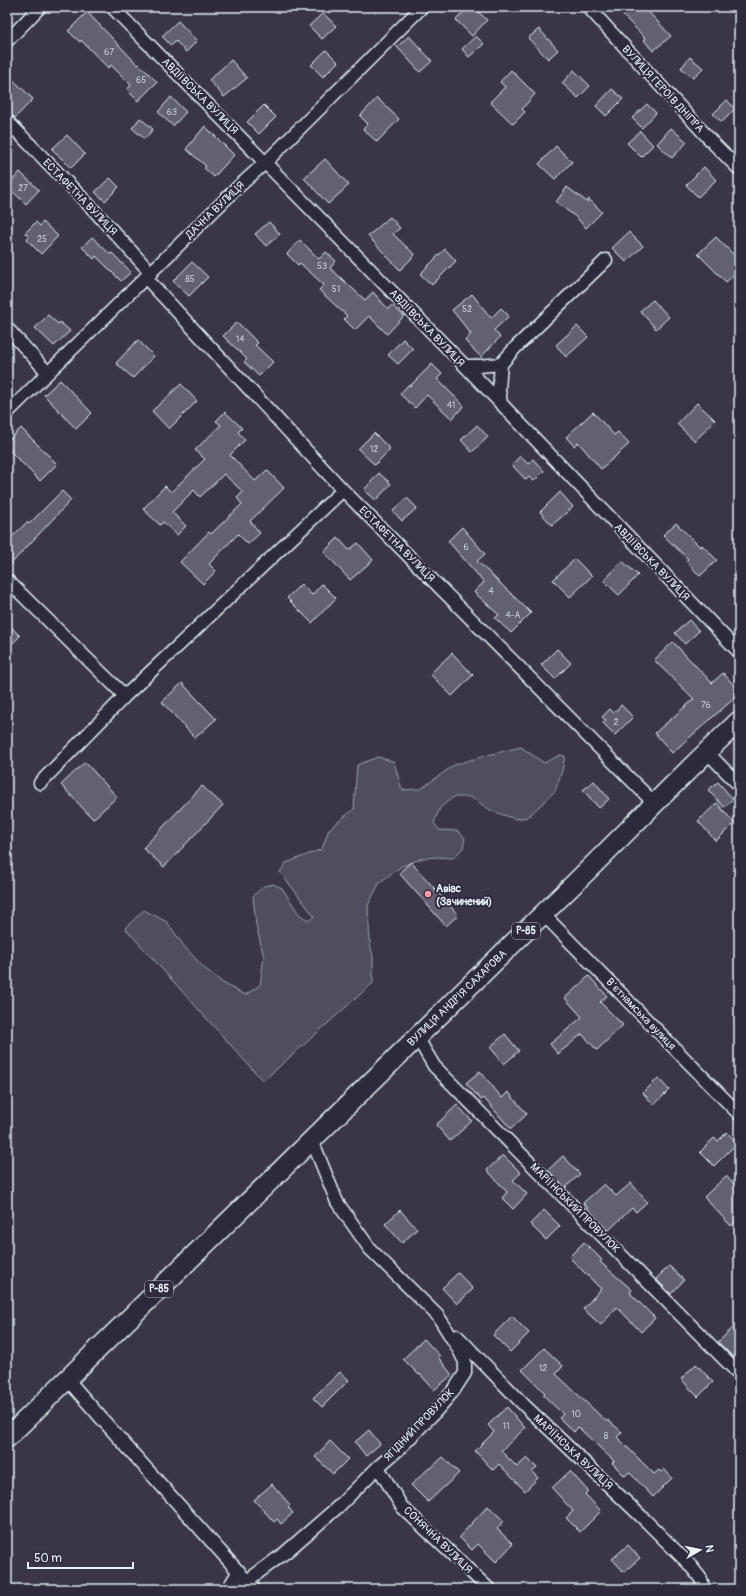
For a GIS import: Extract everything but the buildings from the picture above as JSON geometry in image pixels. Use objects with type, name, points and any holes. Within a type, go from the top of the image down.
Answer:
[{"type":"main road","name":"ВУЛИЦЯ АНДРІЯ САХАРОВА","points":[[312,1140],[597,862],[706,751],[739,721]]},
{"type":"main road","name":"Р-85","points":[[7,1438],[312,1140]]},
{"type":"street","points":[[7,41],[40,7]]},
{"type":"street","name":"АВДІЇВСЬКА ВУЛИЦЯ","points":[[112,7],[465,366],[739,652]]},
{"type":"street","name":"ДАЧНА ВУЛИЦЯ","points":[[7,413],[149,276],[237,188],[266,162],[422,7]]},
{"type":"street","name":"ВУЛИЦЯ ГЕРОЇВ ДНІПРА","points":[[588,7],[708,138],[739,169]]},
{"type":"street","name":"ЕСТАФЕТНА ВУЛИЦЯ","points":[[7,121],[91,207],[149,276],[344,490],[654,803]]},
{"type":"street","points":[[501,404],[499,389],[501,364],[516,347],[606,260]]},
{"type":"street","points":[[7,328],[48,373]]},
{"type":"street","points":[[465,366],[501,364]]},
{"type":"street","points":[[40,784],[126,696],[344,490]]},
{"type":"street","points":[[7,580],[126,696]]},
{"type":"street","points":[[706,751],[739,785]]},
{"type":"street","name":"Вʼєтнамська вулиця","points":[[543,914],[739,1114]]},
{"type":"street","name":"МАРІЇНСЬКИЙ ПРОВУЛОК","points":[[416,1037],[434,1066],[739,1374]]},
{"type":"street","name":"ЯГІДНИЙ ПРОВУЛОК","points":[[251,1585],[286,1552],[340,1506],[378,1467],[400,1448],[435,1412],[454,1390],[465,1373],[465,1362],[438,1316],[366,1243],[337,1202],[312,1140]]},
{"type":"street","name":"МАРІЇНСЬКА ВУЛИЦЯ","points":[[438,1316],[524,1405],[645,1520],[688,1564],[701,1579],[703,1586],[702,1589]]},
{"type":"street","points":[[68,1379],[112,1431],[251,1585]]},
{"type":"street","name":"СОНЯЧНА ВУЛИЦЯ","points":[[378,1467],[402,1508],[489,1589]]},
{"type":"street","points":[[228,1589],[239,1571]]},
{"type":"shaded area","points":[[521,747],[544,763],[560,755],[565,756],[562,771],[555,791],[528,817],[515,819],[492,811],[470,797],[453,797],[440,808],[434,823],[439,830],[458,831],[465,838],[463,848],[453,858],[423,858],[402,866],[380,882],[368,905],[370,944],[373,956],[373,983],[263,1081],[125,928],[144,910],[167,922],[184,946],[202,966],[223,983],[245,995],[260,985],[264,957],[256,925],[253,896],[264,886],[273,884],[282,888],[299,914],[309,921],[314,916],[280,872],[286,863],[322,849],[329,829],[354,809],[357,765],[378,757],[394,762],[402,790],[421,789],[454,765]]},
{"type":"place","name":"Авіас (Зачинений)","points":[[428,894]]}]
